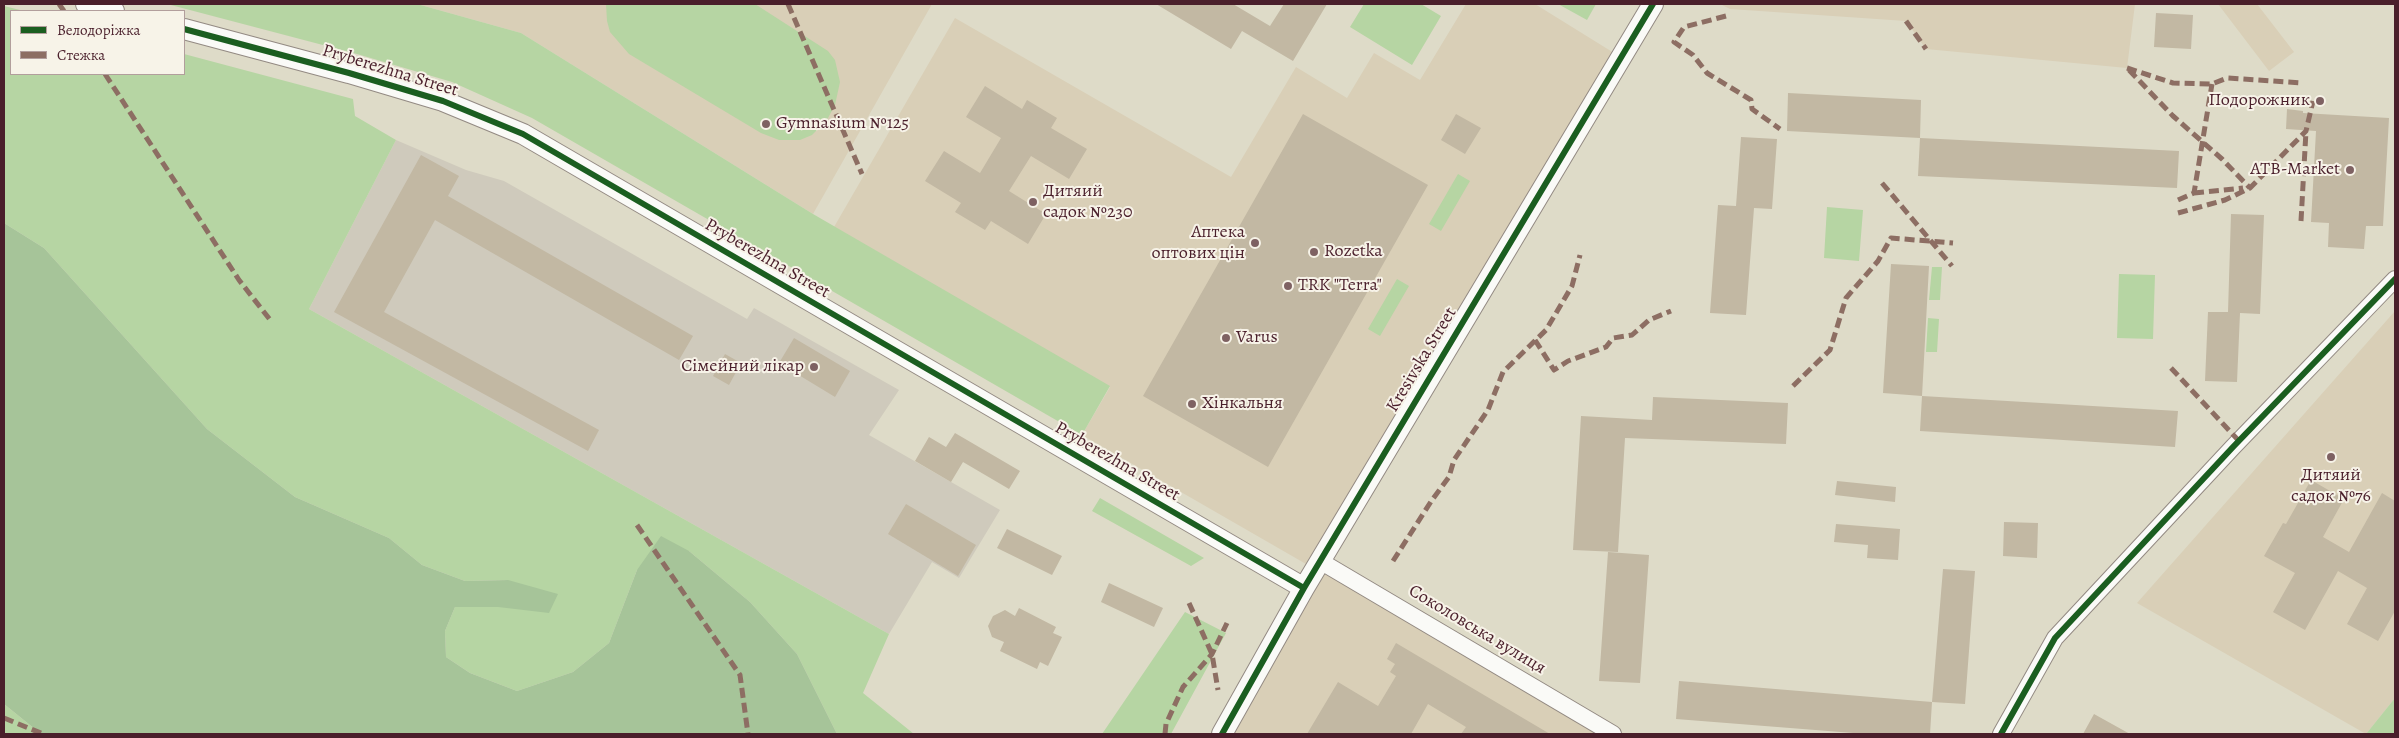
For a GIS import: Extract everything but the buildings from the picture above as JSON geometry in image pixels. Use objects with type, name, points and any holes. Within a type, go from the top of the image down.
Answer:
[{"type":"street","points":[[86,4],[110,10]]},
{"type":"street","name":"Kresivska Street","points":[[1222,734],[1304,588],[1653,4]]},
{"type":"street","name":"Pryberezhna Street","points":[[185,30],[349,73],[443,101],[523,134],[1304,588]]},
{"type":"street","points":[[2001,734],[2055,638],[2233,447],[2395,279]]},
{"type":"street","name":"Соколовська вулиця","points":[[1320,561],[1613,734]]},
{"type":"shaded area","name":"Gymnasium №125","points":[[417,4],[932,4],[813,214],[521,33]]},
{"type":"shaded area","points":[[1466,4],[1535,4],[1614,53],[1306,564],[1082,435],[1110,387],[834,227],[955,18],[1231,177],[1296,67],[1347,98],[1374,53],[1420,80]]},
{"type":"shaded area","points":[[1720,4],[2135,4],[2127,68],[1926,49],[1906,21],[1730,9]]},
{"type":"shaded area","points":[[2218,4],[2257,4],[2294,52],[2269,71]]},
{"type":"shaded area","points":[[396,140],[466,170],[504,181],[747,319],[754,308],[899,390],[869,435],[1000,510],[959,578],[932,562],[889,634],[309,309]]},
{"type":"shaded area","name":"Дитяий садок №76","points":[[2395,311],[2395,698],[2366,734],[2137,603]]},
{"type":"shaded area","points":[[1320,561],[1613,734],[1222,734]]},
{"type":"green space","points":[[167,4],[417,4],[521,33],[813,214],[1110,386],[1082,435],[532,118],[452,82],[357,54]]},
{"type":"green space","points":[[606,4],[755,4],[828,51],[835,60],[840,82],[835,105],[828,118],[812,135],[800,140],[779,140],[761,133],[629,54],[610,32]]},
{"type":"green space","points":[[1364,4],[1421,4],[1441,16],[1412,65],[1350,27]]},
{"type":"green space","points":[[1558,4],[1596,4],[1587,20]]},
{"type":"green space","points":[[4,6],[20,10],[10,10],[10,75],[185,75],[185,54],[353,99],[355,116],[396,140],[309,309],[889,634],[863,693],[914,734],[837,734],[797,654],[750,602],[689,551],[637,570],[609,643],[573,672],[517,691],[470,673],[446,657],[445,631],[455,607],[498,607],[508,580],[465,581],[422,565],[389,538],[295,497],[207,429],[44,248],[4,223]]},
{"type":"green space","points":[[1458,174],[1470,181],[1441,231],[1429,224]]},
{"type":"green space","points":[[1827,207],[1863,210],[1859,261],[1824,258]]},
{"type":"green space","points":[[4,223],[44,248],[207,429],[295,497],[389,538],[422,565],[465,581],[508,580],[558,594],[549,613],[498,607],[455,607],[445,631],[446,657],[470,673],[517,691],[573,672],[609,643],[637,570],[661,536],[689,551],[750,602],[797,654],[837,734],[41,734],[4,704]]},
{"type":"green space","points":[[1932,267],[1942,267],[1940,300],[1929,300]]},
{"type":"green space","points":[[2119,274],[2155,275],[2153,339],[2117,338]]},
{"type":"green space","points":[[1397,279],[1409,286],[1380,336],[1368,329]]},
{"type":"green space","points":[[1928,318],[1939,319],[1937,352],[1926,352]]},
{"type":"green space","points":[[1100,498],[1204,558],[1191,566],[1092,511]]},
{"type":"green space","points":[[1185,612],[1226,633],[1171,734],[1102,734]]},
{"type":"green space","points":[[2395,698],[2395,734],[2366,734]]},
{"type":"green space","points":[[4,704],[36,730],[41,734],[4,734]]},
{"type":"marked path","points":[[59,4],[63,10]]},
{"type":"marked path","points":[[788,4],[862,174]]},
{"type":"marked path","points":[[1726,16],[1684,27],[1674,42],[1693,55],[1707,73],[1751,100],[1752,109],[1780,129]]},
{"type":"marked path","points":[[1906,21],[1926,49]]},
{"type":"marked path","points":[[2127,68],[2173,83],[2212,84],[2227,78],[2303,83]]},
{"type":"marked path","points":[[2129,70],[2173,116],[2222,159],[2250,188]]},
{"type":"marked path","points":[[106,75],[239,280],[271,321]]},
{"type":"marked path","points":[[2178,200],[2194,193],[2212,84]]},
{"type":"marked path","points":[[2178,213],[2225,200],[2250,188],[2306,131],[2313,101]]},
{"type":"marked path","points":[[2301,221],[2306,131]]},
{"type":"marked path","points":[[1882,183],[1952,266]]},
{"type":"marked path","points":[[2194,193],[2243,188]]},
{"type":"marked path","points":[[1793,386],[1830,350],[1846,298],[1878,261],[1891,238],[1953,243]]},
{"type":"marked path","points":[[1393,561],[1449,477],[1454,460],[1488,410],[1503,372],[1546,330],[1572,286],[1580,255]]},
{"type":"marked path","points":[[1535,340],[1554,370],[1568,361],[1606,347],[1613,338],[1632,335],[1649,320],[1671,311]]},
{"type":"marked path","points":[[2171,368],[2239,441]]},
{"type":"marked path","points":[[637,525],[740,675],[748,734]]},
{"type":"marked path","points":[[1189,603],[1212,654],[1218,690]]},
{"type":"marked path","points":[[1165,734],[1166,724],[1183,687],[1212,654],[1227,623]]},
{"type":"marked path","points":[[4,718],[43,734]]},
{"type":"cycle path","points":[[1222,734],[1304,588],[1653,4]]},
{"type":"cycle path","points":[[185,29],[349,73],[443,101],[523,134],[1304,588]]},
{"type":"cycle path","points":[[2001,734],[2055,638],[2233,447],[2395,279]]},
{"type":"place","name":"Подорожник","points":[[2320,101]]},
{"type":"place","name":"Gymnasium №125","points":[[766,124]]},
{"type":"place","name":"ATB-Market","points":[[2350,170]]},
{"type":"place","name":"Дитяий садок №230","points":[[1033,202]]},
{"type":"place","name":"Аптека оптових цін","points":[[1255,243]]},
{"type":"place","name":"Rozetka","points":[[1314,252]]},
{"type":"place","name":"TRK \"Terra\"","points":[[1288,286]]},
{"type":"place","name":"Varus","points":[[1226,338]]},
{"type":"place","name":"Сімейний лікар","points":[[814,367]]},
{"type":"place","name":"Хінкальня","points":[[1192,404]]},
{"type":"place","name":"Дитяий садок №76","points":[[2331,457]]}]
